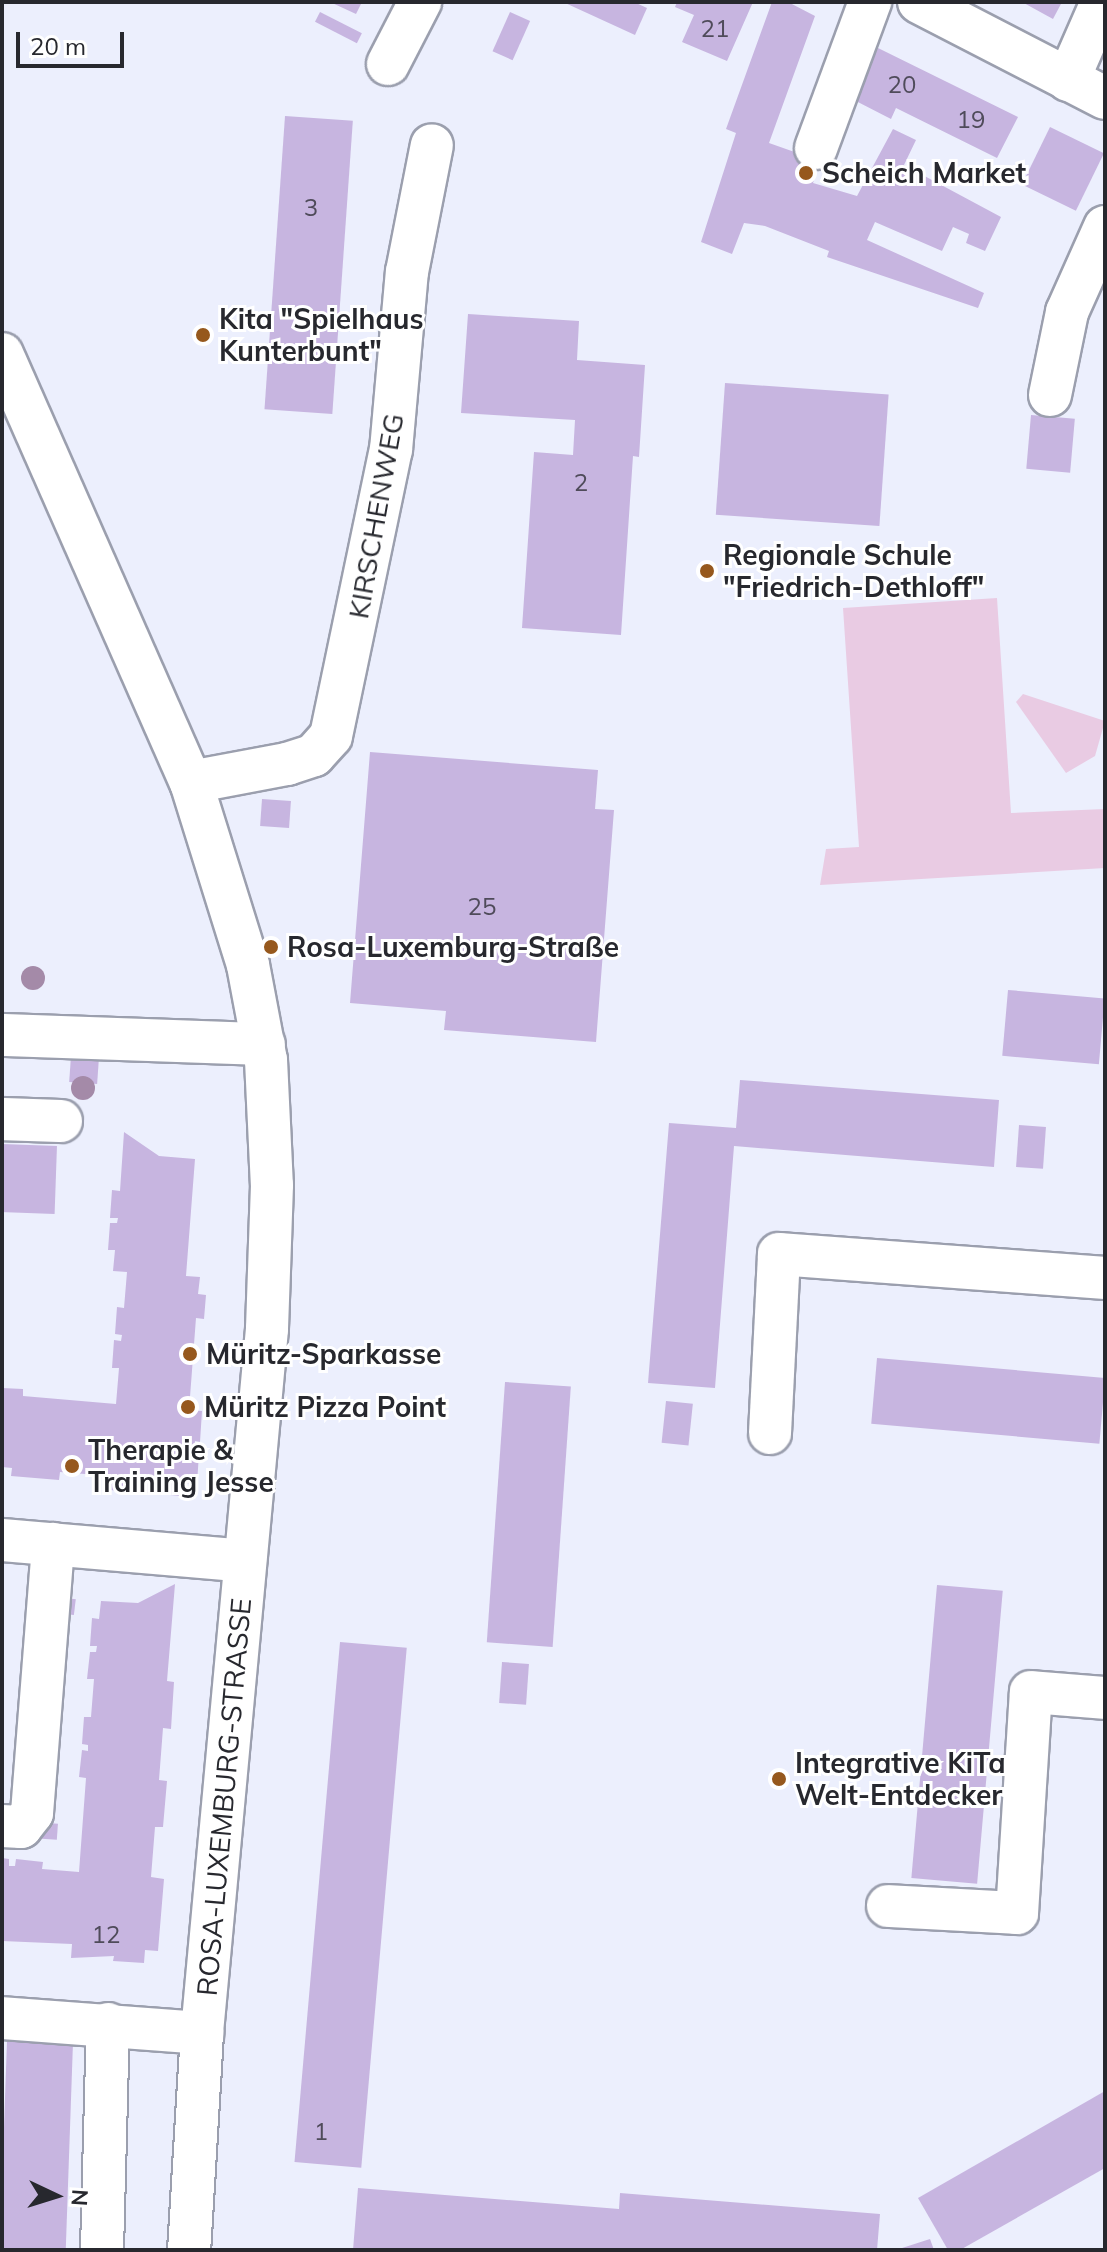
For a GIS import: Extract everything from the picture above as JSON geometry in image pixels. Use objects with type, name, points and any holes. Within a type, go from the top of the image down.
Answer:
[{"type":"street","points":[[388,64],[420,2]]},
{"type":"street","points":[[816,148],[870,2]]},
{"type":"street","points":[[919,2],[1105,98]]},
{"type":"street","points":[[1068,80],[1102,2]]},
{"type":"street","name":"KIRSCHENWEG","points":[[191,782],[287,764],[314,755],[331,736],[391,450],[407,272],[432,145]]},
{"type":"street","points":[[1050,395],[1067,312],[1105,227]]},
{"type":"street","name":"ROSA-LUXEMBURG-STRASSE","points":[[2,354],[191,782],[245,952],[264,1044],[272,1185],[267,1329],[202,2033],[189,2250]]},
{"type":"street","points":[[2,1035],[264,1044]]},
{"type":"street","points":[[2,1119],[61,1121]]},
{"type":"street","points":[[770,1433],[779,1254],[1105,1278]]},
{"type":"street","name":"ROSA-LUXEMBURG-STRASSE","points":[[2,1540],[245,1561]]},
{"type":"street","points":[[2,1826],[21,1827],[32,1813],[53,1544]]},
{"type":"street","points":[[888,1906],[1017,1913],[1031,1692],[1105,1698]]},
{"type":"street","name":"ROSA-LUXEMBURG-STRASSE","points":[[2,2018],[202,2033]]},
{"type":"street","points":[[102,2250],[108,2024]]},
{"type":"shaded area","points":[[997,598],[1011,813],[1105,809],[1105,868],[820,885],[826,849],[859,847],[843,608]]},
{"type":"shaded area","points":[[1023,694],[1105,721],[1095,756],[1066,773],[1016,702]]},
{"type":"building","points":[[330,2],[362,2],[356,14]]},
{"type":"building","points":[[563,2],[634,2],[647,8],[635,35]]},
{"type":"building","points":[[677,2],[753,2],[727,61],[682,42],[694,15],[675,7]]},
{"type":"building","points":[[772,2],[788,2],[815,16],[769,143],[820,161],[813,183],[857,196],[893,129],[916,140],[904,165],[1001,217],[985,251],[966,243],[969,234],[953,227],[942,251],[875,222],[867,240],[984,293],[978,308],[827,257],[829,251],[765,226],[744,223],[732,254],[701,242],[736,133],[726,129]]},
{"type":"building","points":[[1022,2],[1062,2],[1053,19]]},
{"type":"building","points":[[320,12],[362,33],[357,43],[315,22]]},
{"type":"building","points":[[510,12],[530,21],[513,60],[493,51]]},
{"type":"building","points":[[878,48],[1018,117],[997,158],[896,108],[891,119],[852,99]]},
{"type":"building","points":[[285,116],[353,121],[332,414],[264,409]]},
{"type":"building","points":[[1050,127],[1104,153],[1076,211],[1022,185]]},
{"type":"building","points":[[468,314],[579,321],[577,360],[645,365],[639,457],[633,456],[621,635],[522,628],[534,452],[573,455],[575,420],[461,413]]},
{"type":"building","points":[[725,383],[889,394],[879,526],[716,515]]},
{"type":"building","points":[[1031,415],[1075,419],[1070,473],[1026,469]]},
{"type":"building","points":[[370,752],[598,770],[595,809],[614,810],[596,1042],[444,1030],[446,1011],[350,1003]]},
{"type":"building","points":[[262,799],[291,801],[289,828],[260,826]]},
{"type":"building","points":[[1008,990],[1105,998],[1099,1064],[1002,1056]]},
{"type":"building","points":[[71,1056],[99,1058],[97,1084],[69,1082]]},
{"type":"building","points":[[740,1080],[999,1100],[994,1167],[734,1146],[715,1388],[648,1383],[669,1123],[736,1128]]},
{"type":"building","points":[[1019,1125],[1046,1127],[1043,1169],[1016,1167]]},
{"type":"building","points":[[124,1132],[159,1156],[195,1159],[186,1276],[200,1277],[198,1294],[206,1295],[204,1319],[196,1318],[189,1410],[202,1411],[200,1442],[195,1441],[194,1453],[199,1453],[197,1484],[183,1483],[182,1496],[109,1490],[110,1476],[60,1472],[59,1480],[11,1476],[12,1468],[2,1467],[2,1388],[23,1389],[23,1396],[116,1404],[119,1368],[112,1368],[114,1340],[121,1341],[122,1335],[115,1334],[117,1307],[124,1308],[127,1272],[113,1271],[115,1250],[108,1250],[110,1223],[117,1223],[118,1218],[110,1218],[112,1190],[120,1191]]},
{"type":"building","points":[[2,1144],[57,1146],[55,1214],[2,1212]]},
{"type":"building","points":[[877,1358],[1105,1378],[1099,1444],[871,1424]]},
{"type":"building","points":[[505,1382],[571,1387],[553,1647],[487,1642]]},
{"type":"building","points":[[666,1401],[693,1404],[688,1446],[662,1443]]},
{"type":"building","points":[[175,1584],[167,1681],[174,1682],[171,1729],[163,1728],[159,1780],[167,1781],[163,1827],[155,1827],[151,1877],[164,1879],[158,1951],[145,1950],[144,1963],[113,1961],[114,1956],[71,1958],[72,1944],[2,1941],[2,1858],[9,1859],[9,1866],[15,1866],[16,1859],[43,1862],[42,1869],[79,1872],[86,1778],[79,1777],[82,1750],[88,1751],[88,1745],[82,1744],[84,1717],[91,1717],[94,1679],[87,1679],[90,1652],[96,1652],[97,1646],[90,1646],[92,1618],[99,1619],[101,1601],[138,1603]]},
{"type":"building","points":[[937,1585],[1003,1591],[977,1884],[911,1878]]},
{"type":"building","points":[[50,1596],[76,1599],[74,1615],[48,1612]]},
{"type":"building","points":[[340,1642],[407,1648],[361,2168],[295,2162]]},
{"type":"building","points":[[502,1662],[529,1664],[526,1705],[499,1703]]},
{"type":"building","points":[[32,1822],[58,1824],[57,1840],[31,1838]]},
{"type":"building","points":[[7,2041],[73,2043],[66,2250],[2,2250]]},
{"type":"building","points":[[1105,2091],[1105,2168],[960,2250],[948,2250],[918,2198]]},
{"type":"building","points":[[358,2188],[619,2209],[620,2193],[880,2214],[877,2250],[353,2250]]},
{"type":"building","points":[[930,2239],[934,2250],[899,2250],[899,2249]]},
{"type":"place","name":"Scheich Market","points":[[806,173]]},
{"type":"place","name":"Kita \"Spielhaus Kunterbunt\"","points":[[203,335]]},
{"type":"place","name":"Regionale Schule \"Friedrich-Dethloff\"","points":[[707,571]]},
{"type":"place","name":"Rosa-Luxemburg-Straße","points":[[271,947]]},
{"type":"place","name":"Müritz-Sparkasse","points":[[190,1354]]},
{"type":"place","name":"Müritz Pizza Point","points":[[188,1407]]},
{"type":"place","name":"Therapie & Training Jesse","points":[[72,1466]]},
{"type":"place","name":"Integrative KiTa Welt-Entdecker","points":[[779,1779]]}]
